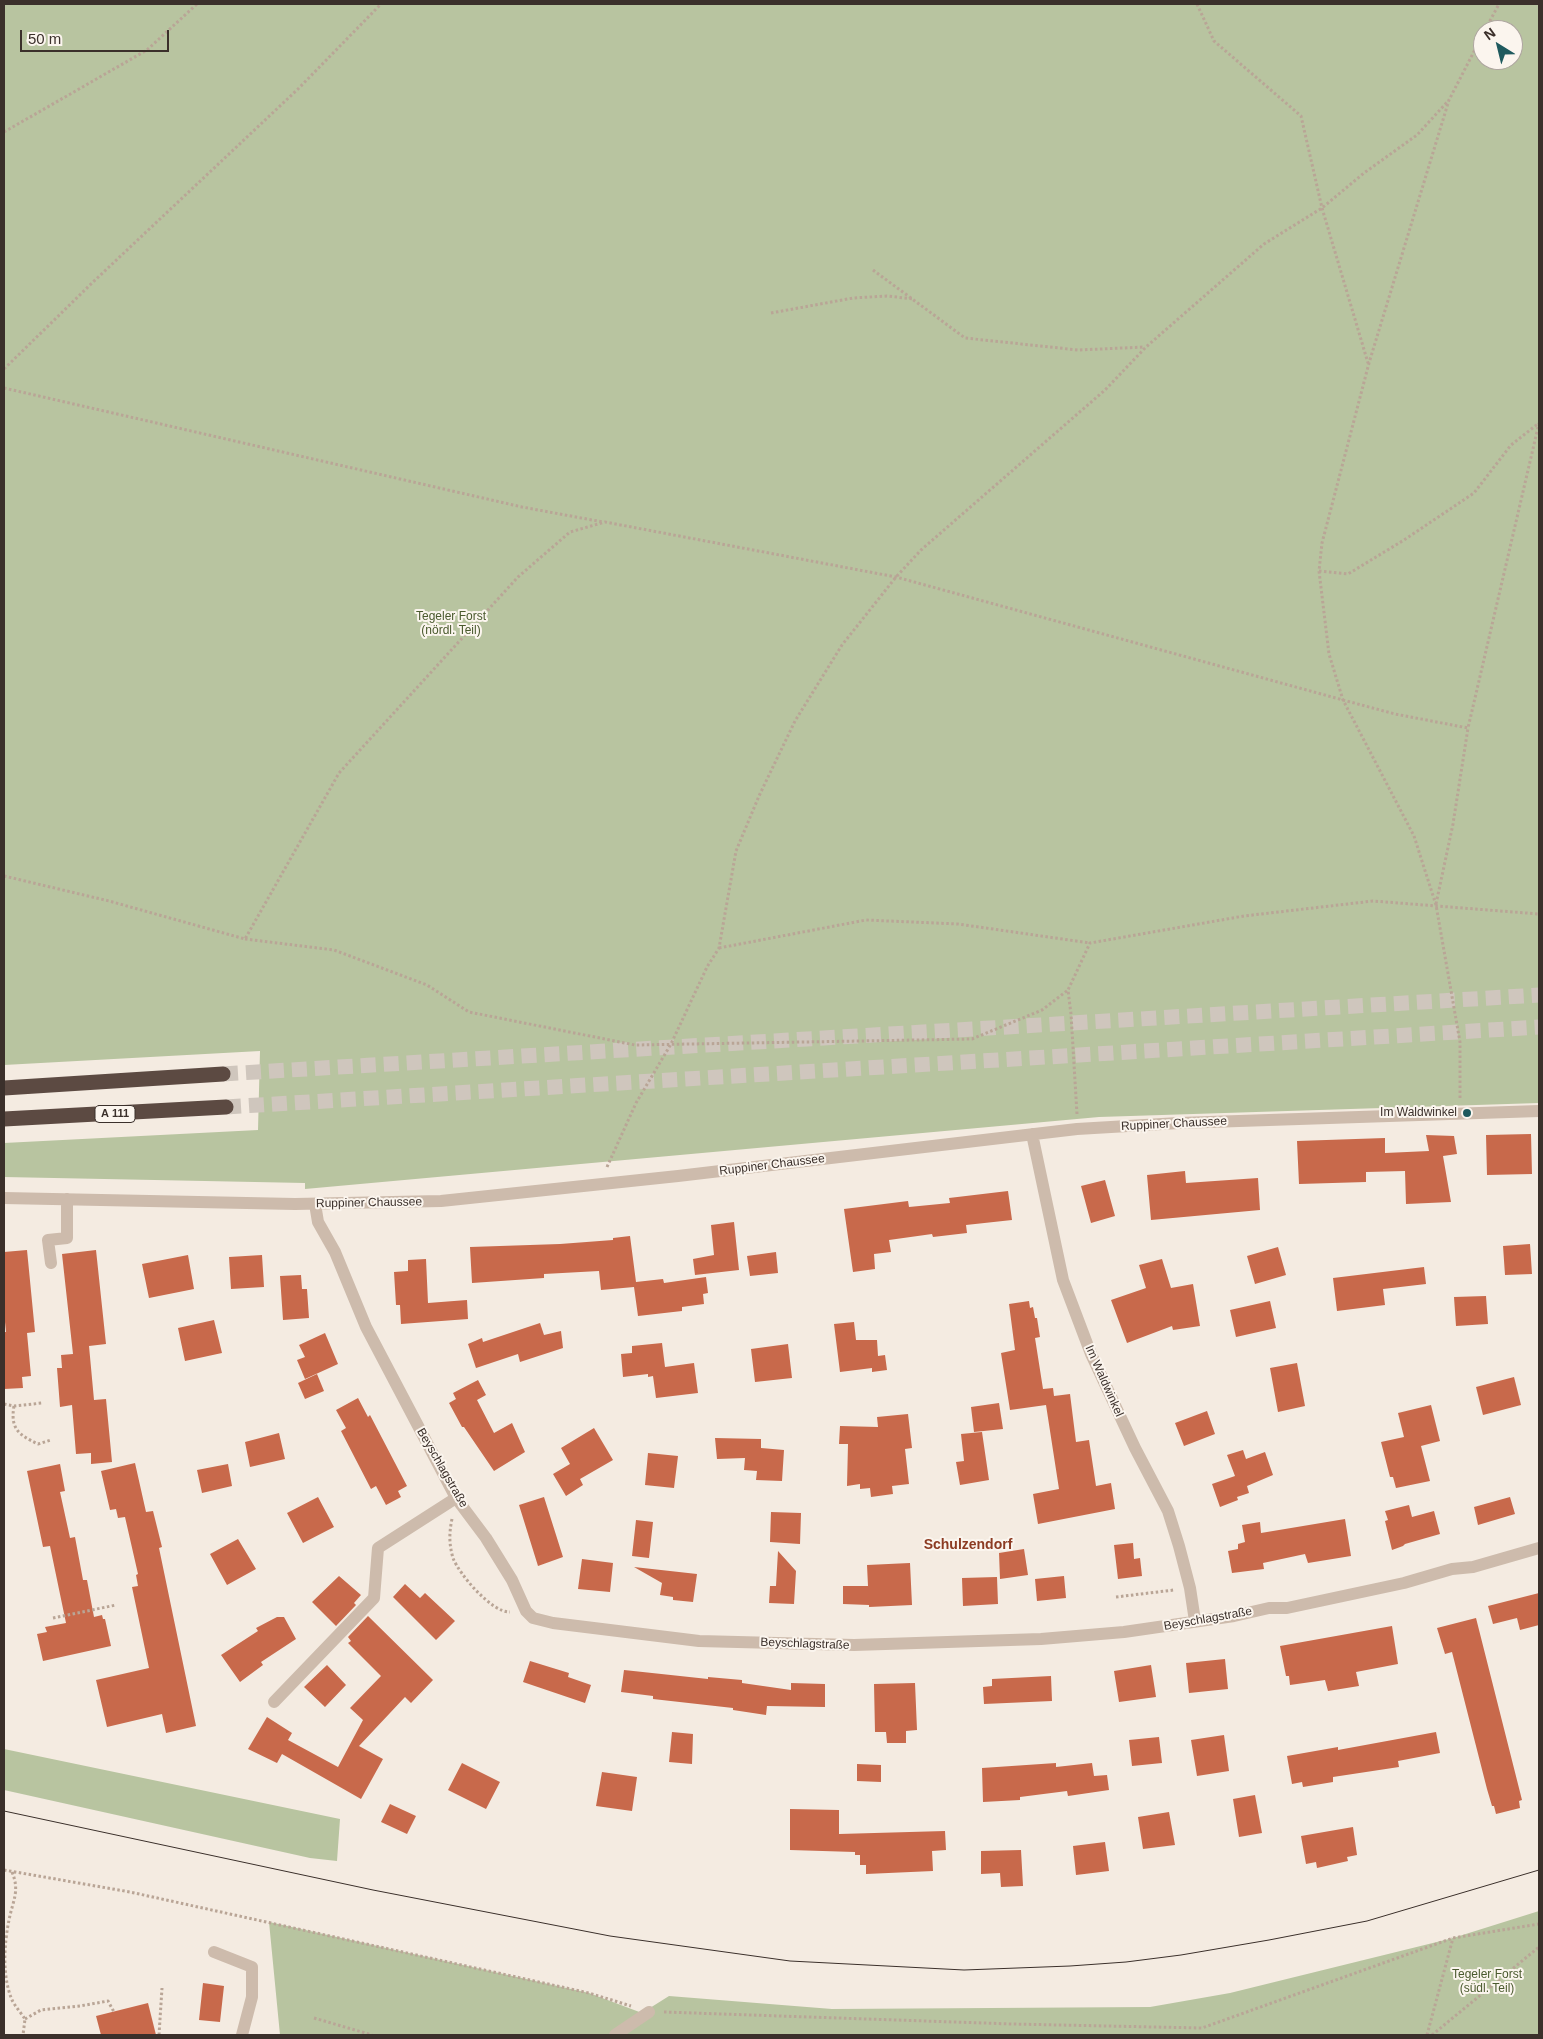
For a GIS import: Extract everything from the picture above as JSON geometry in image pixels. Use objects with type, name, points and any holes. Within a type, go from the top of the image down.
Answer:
[{"type":"highway","points":[[4,1088],[223,1074]]},
{"type":"highway","name":"A 111","points":[[4,1119],[226,1107]]},
{"type":"street","name":"Ruppiner Chaussee","points":[[4,1198],[315,1204],[441,1201],[599,1185],[1078,1129],[1188,1123],[1539,1111]]},
{"type":"street","name":"Im Waldwinkel","points":[[1032,1134],[1063,1280],[1091,1354],[1135,1448],[1168,1511],[1180,1546],[1190,1588],[1195,1621]]},
{"type":"street","points":[[51,1263],[48,1240],[68,1238],[67,1199]]},
{"type":"street","name":"Beyschlagstraße","points":[[315,1204],[318,1222],[335,1252],[366,1327],[456,1498],[486,1538],[512,1580],[526,1612],[533,1618],[553,1623],[699,1641],[854,1645],[1041,1639],[1124,1632],[1234,1616],[1269,1608],[1287,1608],[1312,1604],[1452,1569],[1473,1568],[1539,1548]]},
{"type":"street","points":[[274,1702],[374,1598],[378,1548],[456,1498]]},
{"type":"street","points":[[214,1952],[252,1966],[252,1997],[242,2035]]},
{"type":"street","points":[[614,2035],[649,2012]]},
{"type":"path","points":[[4,132],[147,50],[198,4]]},
{"type":"path","points":[[4,369],[92,283],[298,89],[381,4]]},
{"type":"path","points":[[1197,4],[1214,41],[1301,116],[1322,208],[1368,363]]},
{"type":"path","points":[[1490,20],[1499,4]]},
{"type":"path","points":[[1460,1114],[1460,1042],[1436,904],[1414,836],[1343,700],[1329,654],[1319,571],[1322,543],[1368,363],[1449,100],[1473,53]]},
{"type":"path","points":[[599,1185],[636,1102],[672,1044],[707,967],[719,948],[736,851],[759,796],[795,721],[842,645],[896,577],[935,537],[1105,390],[1146,347],[1264,244],[1322,208],[1364,173],[1417,135],[1449,100]]},
{"type":"path","points":[[873,270],[965,338],[1078,350],[1146,347]]},
{"type":"path","points":[[771,312],[887,296],[914,299]]},
{"type":"path","points":[[4,388],[522,506],[896,577],[1395,714],[1468,728]]},
{"type":"path","points":[[1319,571],[1348,574],[1404,540],[1474,493],[1511,445],[1539,423]]},
{"type":"path","points":[[1436,904],[1453,824],[1468,728],[1539,423]]},
{"type":"path","points":[[245,939],[339,772],[518,577],[570,532],[605,522]]},
{"type":"path","points":[[4,876],[109,901],[245,939],[334,950],[427,985],[469,1012],[635,1044],[972,1039],[1042,1010],[1068,990],[1090,943]]},
{"type":"path","points":[[719,948],[866,920],[958,924],[1090,943],[1244,916],[1373,901],[1436,904],[1539,914]]},
{"type":"path","points":[[1068,990],[1078,1129]]},
{"type":"path","points":[[4,1404],[14,1406],[42,1403]]},
{"type":"path","points":[[14,1406],[14,1425],[22,1436],[38,1444],[51,1440]]},
{"type":"path","points":[[456,1498],[448,1537],[454,1559],[468,1583],[486,1600],[505,1612],[526,1612]]},
{"type":"path","points":[[1116,1596],[1190,1588]]},
{"type":"path","points":[[53,1618],[116,1605]]},
{"type":"path","points":[[4,1870],[130,1892],[589,1993]]},
{"type":"path","points":[[11,1872],[17,1885],[9,1922],[6,1950],[6,1981],[13,2001],[25,2018],[23,2035]]},
{"type":"path","points":[[649,2012],[1202,2028],[1453,1938],[1539,1924]]},
{"type":"path","points":[[1426,2035],[1453,1938]]},
{"type":"path","points":[[1432,2035],[1539,1947]]},
{"type":"path","points":[[159,2035],[162,1988]]},
{"type":"path","points":[[25,2018],[41,2010],[108,2001],[114,2012]]},
{"type":"path","points":[[314,2018],[372,2035]]},
{"type":"green space","name":"Tegeler Forst (nördl. Teil)","points":[[4,4],[1539,4],[1539,1103],[1099,1117],[305,1189],[305,1183],[4,1177],[4,1143],[258,1130],[260,1051],[4,1065]]},
{"type":"green space","points":[[4,1749],[340,1819],[337,1861],[310,1858],[4,1790]]},
{"type":"green space","name":"Tegeler Forst (südl. Teil)","points":[[1539,1911],[1539,2035],[280,2035],[269,1922],[589,1993],[642,2013],[669,1996],[832,2009],[1150,2007],[1230,1993],[1453,1938]]},
{"type":"building","points":[[1531,1134],[1532,1174],[1487,1175],[1486,1135]]},
{"type":"building","points":[[1426,1135],[1454,1136],[1457,1154],[1443,1156],[1451,1202],[1406,1204],[1405,1171],[1366,1172],[1366,1182],[1299,1184],[1297,1141],[1385,1138],[1385,1153],[1429,1151]]},
{"type":"building","points":[[1185,1171],[1186,1183],[1258,1178],[1260,1210],[1151,1220],[1147,1175]]},
{"type":"building","points":[[1105,1180],[1115,1216],[1091,1223],[1081,1186]]},
{"type":"building","points":[[1008,1191],[1012,1220],[966,1225],[967,1233],[933,1237],[932,1234],[889,1240],[891,1252],[874,1254],[875,1269],[853,1272],[844,1209],[908,1201],[909,1207],[950,1203],[949,1198]]},
{"type":"building","points":[[734,1222],[739,1270],[695,1275],[693,1259],[714,1255],[711,1225]]},
{"type":"building","points":[[630,1236],[636,1282],[663,1279],[664,1283],[706,1277],[708,1293],[703,1294],[704,1304],[682,1307],[682,1311],[638,1316],[634,1287],[601,1290],[599,1271],[544,1274],[544,1278],[472,1283],[470,1247],[560,1244],[613,1240],[613,1238]]},
{"type":"building","points":[[1530,1244],[1532,1274],[1505,1275],[1503,1246]]},
{"type":"building","points":[[1278,1247],[1286,1275],[1255,1284],[1247,1256]]},
{"type":"building","points":[[27,1250],[35,1332],[27,1333],[31,1376],[22,1377],[23,1388],[4,1389],[4,1332],[6,1332],[4,1252]]},
{"type":"building","points":[[96,1250],[106,1344],[89,1346],[94,1400],[106,1399],[112,1462],[91,1464],[91,1453],[76,1454],[72,1405],[60,1407],[57,1368],[62,1368],[61,1355],[73,1354],[62,1254]]},
{"type":"building","points":[[776,1252],[778,1273],[750,1276],[747,1256]]},
{"type":"building","points":[[188,1255],[194,1289],[149,1298],[142,1264]]},
{"type":"building","points":[[262,1255],[264,1287],[231,1289],[229,1257]]},
{"type":"building","points":[[426,1259],[428,1303],[467,1300],[468,1319],[401,1324],[400,1305],[396,1305],[394,1272],[408,1271],[408,1260]]},
{"type":"building","points":[[1162,1259],[1171,1288],[1193,1284],[1200,1326],[1173,1330],[1172,1326],[1127,1343],[1111,1300],[1146,1288],[1139,1265]]},
{"type":"building","points":[[1424,1267],[1426,1284],[1383,1289],[1385,1305],[1337,1311],[1333,1278]]},
{"type":"building","points":[[301,1275],[302,1289],[307,1289],[309,1318],[283,1320],[280,1276]]},
{"type":"building","points":[[1486,1296],[1488,1324],[1456,1326],[1454,1297]]},
{"type":"building","points":[[1029,1301],[1030,1308],[1033,1307],[1035,1318],[1037,1318],[1040,1337],[1035,1338],[1043,1389],[1053,1388],[1054,1396],[1070,1394],[1076,1442],[1089,1440],[1096,1486],[1111,1483],[1115,1509],[1038,1524],[1033,1494],[1059,1489],[1046,1405],[1010,1410],[1001,1353],[1015,1350],[1009,1304]]},
{"type":"building","points":[[1270,1301],[1276,1328],[1236,1337],[1230,1310]]},
{"type":"building","points":[[214,1320],[222,1353],[185,1361],[178,1328]]},
{"type":"building","points":[[854,1322],[856,1340],[877,1340],[878,1356],[885,1355],[887,1370],[872,1372],[872,1368],[840,1372],[834,1324]]},
{"type":"building","points":[[540,1323],[544,1335],[561,1331],[563,1348],[520,1362],[518,1354],[476,1368],[468,1344],[482,1338],[483,1342]]},
{"type":"building","points":[[325,1333],[338,1364],[305,1379],[297,1360],[305,1357],[299,1345]]},
{"type":"building","points":[[662,1343],[665,1367],[694,1363],[698,1393],[656,1398],[653,1376],[648,1377],[648,1374],[623,1377],[621,1354],[632,1353],[632,1346]]},
{"type":"building","points":[[788,1344],[792,1378],[755,1382],[751,1349]]},
{"type":"building","points":[[1297,1363],[1305,1406],[1278,1412],[1270,1368]]},
{"type":"building","points":[[317,1374],[324,1391],[305,1399],[298,1383]]},
{"type":"building","points":[[1514,1377],[1521,1405],[1483,1415],[1476,1387]]},
{"type":"building","points":[[478,1380],[486,1395],[477,1400],[494,1433],[512,1423],[525,1452],[494,1471],[464,1427],[462,1427],[449,1403],[456,1399],[453,1393]]},
{"type":"building","points":[[358,1398],[368,1417],[370,1415],[407,1486],[398,1491],[401,1497],[386,1505],[376,1486],[371,1489],[341,1431],[346,1428],[336,1410]]},
{"type":"building","points":[[999,1403],[1003,1429],[974,1432],[971,1407]]},
{"type":"building","points":[[1431,1405],[1440,1441],[1421,1446],[1430,1481],[1396,1488],[1393,1477],[1390,1477],[1381,1442],[1404,1437],[1398,1413]]},
{"type":"building","points":[[1207,1411],[1215,1434],[1184,1446],[1175,1423]]},
{"type":"building","points":[[908,1414],[912,1448],[905,1449],[909,1484],[892,1486],[893,1494],[871,1497],[870,1488],[860,1489],[860,1484],[847,1486],[848,1444],[839,1444],[840,1426],[878,1427],[877,1417]]},
{"type":"building","points":[[594,1428],[613,1460],[580,1479],[583,1485],[566,1496],[553,1474],[570,1464],[561,1448]]},
{"type":"building","points":[[982,1432],[989,1480],[960,1485],[956,1462],[964,1461],[961,1434]]},
{"type":"building","points":[[279,1433],[285,1459],[250,1467],[245,1442]]},
{"type":"building","points":[[715,1438],[761,1439],[761,1448],[784,1450],[782,1481],[756,1480],[757,1471],[744,1470],[745,1458],[717,1459]]},
{"type":"building","points":[[1243,1450],[1246,1459],[1265,1452],[1273,1475],[1247,1486],[1249,1493],[1237,1497],[1238,1500],[1220,1507],[1212,1484],[1235,1476],[1227,1455]]},
{"type":"building","points":[[648,1453],[678,1456],[674,1488],[645,1485]]},
{"type":"building","points":[[135,1463],[146,1512],[153,1511],[162,1547],[159,1548],[196,1726],[166,1733],[162,1714],[107,1727],[96,1680],[149,1668],[132,1587],[138,1586],[136,1575],[138,1574],[125,1517],[118,1518],[116,1509],[110,1510],[101,1471]]},
{"type":"building","points":[[60,1464],[65,1491],[60,1492],[70,1538],[75,1537],[83,1580],[87,1580],[94,1617],[102,1615],[103,1619],[105,1619],[111,1646],[43,1661],[37,1634],[47,1632],[45,1627],[66,1623],[50,1546],[43,1547],[27,1471]]},
{"type":"building","points":[[228,1464],[232,1486],[202,1493],[197,1470]]},
{"type":"building","points":[[318,1497],[334,1527],[303,1543],[287,1513]]},
{"type":"building","points":[[544,1497],[563,1557],[538,1566],[519,1505]]},
{"type":"building","points":[[1510,1497],[1515,1514],[1478,1525],[1474,1507]]},
{"type":"building","points":[[1409,1505],[1412,1517],[1434,1511],[1440,1534],[1405,1544],[1392,1550],[1385,1521],[1388,1520],[1385,1511]]},
{"type":"building","points":[[771,1512],[801,1513],[800,1544],[770,1542]]},
{"type":"building","points":[[1345,1519],[1351,1556],[1308,1563],[1305,1554],[1263,1563],[1264,1569],[1232,1573],[1228,1551],[1238,1549],[1238,1544],[1245,1542],[1242,1525],[1260,1522],[1261,1533]]},
{"type":"building","points":[[636,1520],[653,1522],[649,1558],[632,1556]]},
{"type":"building","points":[[238,1539],[256,1569],[227,1585],[210,1554]]},
{"type":"building","points":[[1133,1543],[1134,1559],[1140,1558],[1142,1576],[1118,1579],[1114,1545]]},
{"type":"building","points":[[1024,1549],[1028,1575],[1000,1579],[999,1553]]},
{"type":"building","points":[[778,1551],[796,1571],[794,1604],[769,1603],[770,1586],[776,1586]]},
{"type":"building","points":[[582,1559],[613,1563],[610,1592],[578,1589]]},
{"type":"building","points":[[910,1563],[912,1605],[869,1607],[869,1605],[843,1604],[843,1586],[868,1586],[867,1565]]},
{"type":"building","points":[[634,1567],[697,1574],[693,1602],[673,1600],[673,1597],[660,1595],[662,1583]]},
{"type":"building","points":[[339,1576],[361,1595],[354,1603],[356,1605],[336,1626],[312,1602]]},
{"type":"building","points":[[1064,1576],[1066,1598],[1037,1601],[1035,1579]]},
{"type":"building","points":[[997,1577],[998,1604],[963,1606],[962,1578]]},
{"type":"building","points":[[405,1584],[420,1598],[425,1593],[455,1621],[436,1640],[393,1597]]},
{"type":"building","points":[[1539,1593],[1539,1625],[1520,1630],[1517,1618],[1493,1624],[1488,1606]]},
{"type":"building","points":[[368,1616],[433,1680],[411,1703],[405,1697],[359,1746],[383,1759],[361,1799],[282,1754],[277,1763],[248,1749],[267,1717],[292,1733],[288,1740],[338,1767],[363,1720],[350,1708],[381,1676],[348,1643],[351,1641],[348,1637]]},
{"type":"building","points":[[277,1617],[284,1617],[296,1639],[261,1662],[263,1665],[240,1682],[221,1655],[258,1631],[256,1628]]},
{"type":"building","points":[[1476,1618],[1522,1800],[1519,1801],[1520,1808],[1496,1814],[1487,1789],[1452,1652],[1445,1654],[1437,1628]]},
{"type":"building","points":[[1392,1626],[1398,1664],[1356,1672],[1359,1686],[1328,1691],[1325,1680],[1290,1685],[1289,1676],[1286,1676],[1280,1646]]},
{"type":"building","points":[[1225,1659],[1228,1689],[1189,1693],[1186,1663]]},
{"type":"building","points":[[530,1661],[569,1673],[568,1677],[591,1685],[585,1703],[523,1682]]},
{"type":"building","points":[[327,1665],[346,1685],[325,1707],[304,1687]]},
{"type":"building","points":[[1151,1665],[1156,1697],[1119,1702],[1114,1671]]},
{"type":"building","points":[[624,1670],[708,1679],[708,1677],[742,1680],[742,1683],[791,1690],[791,1683],[825,1684],[825,1707],[767,1706],[766,1715],[733,1710],[733,1708],[653,1699],[653,1696],[621,1692]]},
{"type":"building","points":[[1051,1676],[1052,1701],[984,1704],[983,1687],[992,1686],[992,1679]]},
{"type":"building","points":[[915,1683],[917,1730],[906,1731],[906,1743],[887,1743],[886,1732],[875,1732],[874,1684]]},
{"type":"building","points":[[672,1732],[693,1734],[692,1764],[669,1762]]},
{"type":"building","points":[[1436,1732],[1440,1753],[1398,1761],[1399,1767],[1333,1777],[1333,1782],[1303,1787],[1302,1782],[1292,1784],[1287,1756],[1338,1747],[1338,1750]]},
{"type":"building","points":[[1224,1735],[1229,1771],[1197,1776],[1191,1740]]},
{"type":"building","points":[[1159,1737],[1162,1763],[1132,1766],[1129,1740]]},
{"type":"building","points":[[462,1763],[500,1782],[486,1809],[448,1790]]},
{"type":"building","points":[[1056,1763],[1056,1767],[1092,1763],[1094,1776],[1107,1775],[1109,1790],[1068,1796],[1067,1791],[1020,1797],[1020,1800],[983,1802],[982,1768]]},
{"type":"building","points":[[857,1764],[881,1765],[881,1782],[857,1781]]},
{"type":"building","points":[[602,1772],[637,1777],[632,1811],[596,1806]]},
{"type":"building","points":[[1255,1795],[1262,1833],[1239,1837],[1233,1799]]},
{"type":"building","points":[[390,1804],[416,1816],[407,1834],[381,1822]]},
{"type":"building","points":[[790,1809],[839,1810],[839,1834],[945,1831],[946,1850],[932,1851],[933,1871],[866,1874],[866,1865],[860,1865],[860,1855],[855,1855],[855,1852],[790,1850]]},
{"type":"building","points":[[1169,1812],[1175,1845],[1143,1849],[1138,1817]]},
{"type":"building","points":[[1353,1827],[1357,1855],[1347,1857],[1348,1861],[1317,1868],[1316,1862],[1306,1864],[1301,1836]]},
{"type":"building","points":[[1105,1842],[1109,1871],[1076,1875],[1073,1846]]},
{"type":"building","points":[[1021,1850],[1023,1886],[1001,1887],[1000,1873],[981,1874],[981,1851]]},
{"type":"building","points":[[203,1983],[224,1986],[220,2022],[199,2020]]},
{"type":"building","points":[[148,2003],[156,2035],[101,2035],[96,2016]]},
{"type":"tunnel","points":[[223,1074],[1539,995]]},
{"type":"tunnel","points":[[226,1107],[1539,1027]]},
{"type":"tram line","points":[[4,1811],[373,1890],[610,1936],[790,1961],[964,1970],[1126,1962],[1269,1940],[1367,1921],[1539,1870]]},
{"type":"place","name":"Im Waldwinkel","points":[[1467,1113]]},
{"type":"district","name":"Schulzendorf","points":[[968,1545]]}]
